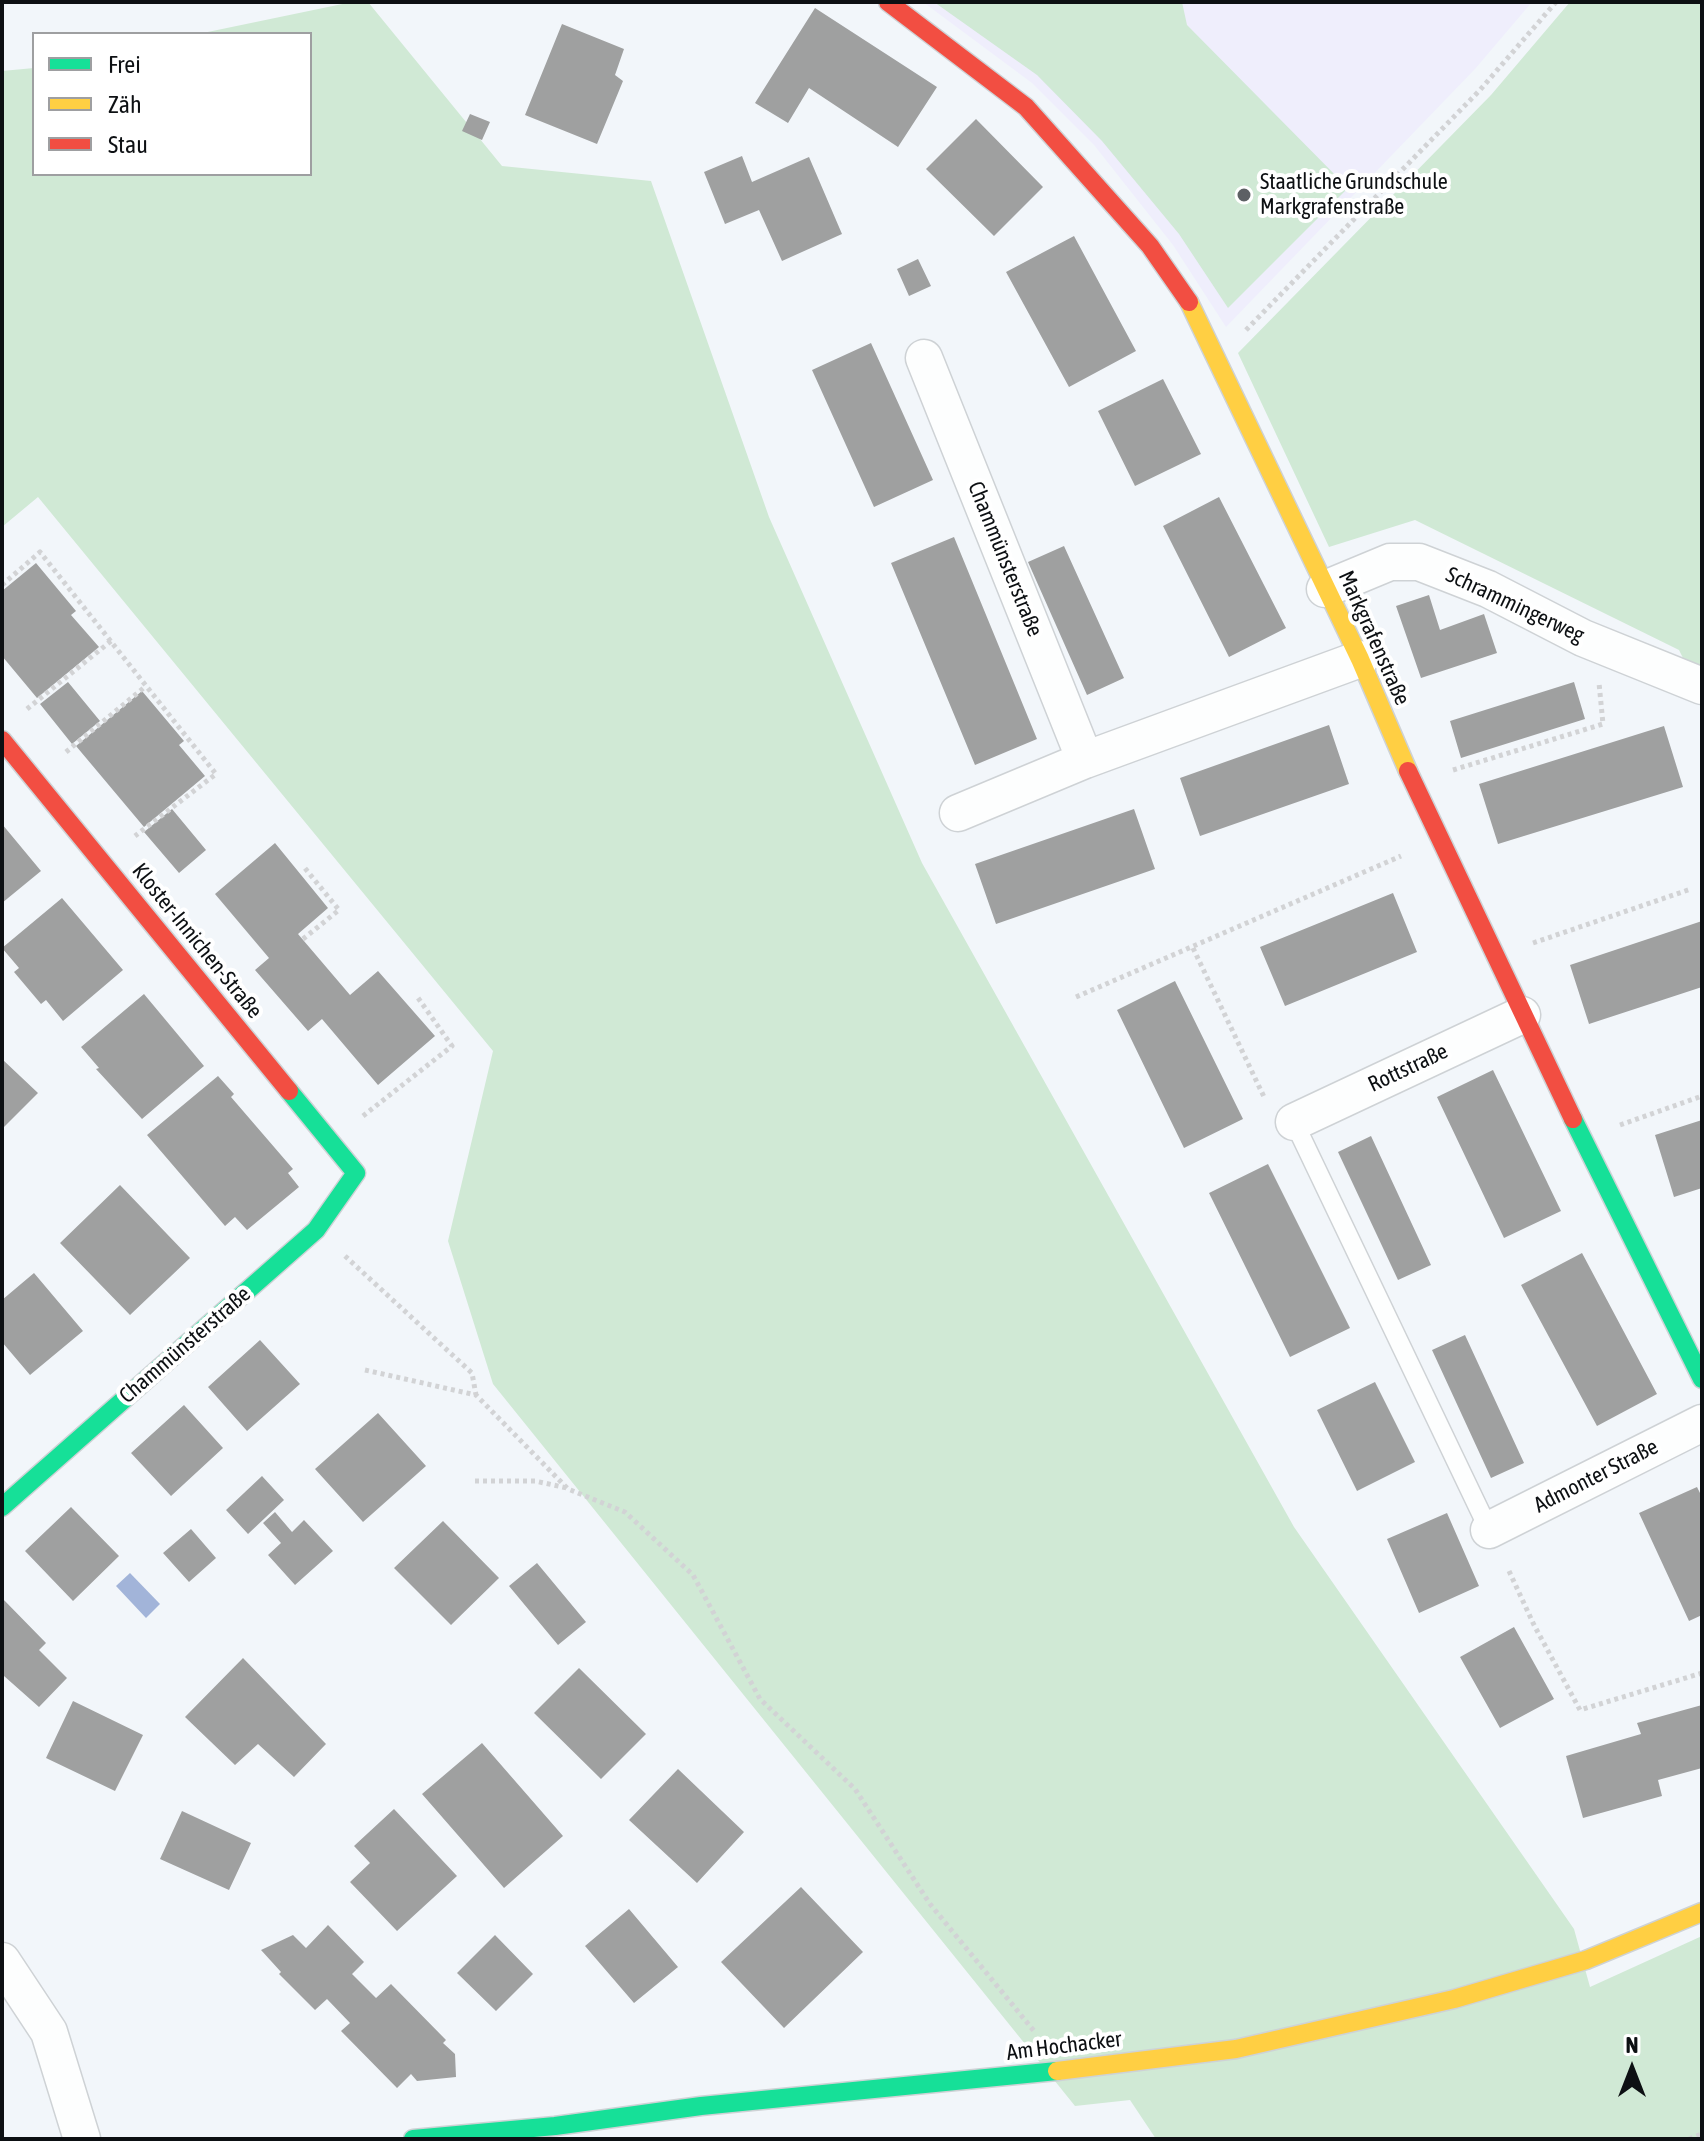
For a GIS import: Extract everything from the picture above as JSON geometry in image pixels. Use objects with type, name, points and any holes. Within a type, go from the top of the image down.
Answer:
[{"type":"street","name":"Markgrafenstraße","points":[[888,2],[1026,107],[1150,246],[1188,300],[1360,659],[1383,716],[1522,1015],[1702,1379]]},
{"type":"street","name":"Chammünsterstraße","points":[[924,358],[1085,760]]},
{"type":"street","name":"Schrammingerweg","points":[[1325,589],[1390,562],[1419,562],[1488,589],[1583,638],[1702,686]]},
{"type":"street","points":[[958,813],[1085,760],[1360,659]]},
{"type":"street","name":"Kloster-Innichen-Straße","points":[[2,740],[356,1173]]},
{"type":"street","name":"Rottstraße","points":[[1294,1122],[1522,1015]]},
{"type":"street","name":"Chammünsterstraße","points":[[2,1507],[316,1230],[356,1173]]},
{"type":"street","name":"Admonter Straße","points":[[1489,1530],[1702,1423]]},
{"type":"street","name":"Am Hochacker","points":[[413,2139],[555,2126],[701,2106],[1064,2070],[1236,2049],[1454,1999],[1586,1960],[1702,1912]]},
{"type":"street","points":[[2,1961],[49,2032],[82,2139]]},
{"type":"lane","points":[[1294,1122],[1489,1530]]},
{"type":"path","points":[[1216,360],[1480,90],[1556,2]]},
{"type":"path","points":[[2,585],[40,552],[216,774],[102,862]]},
{"type":"path","points":[[21,714],[111,641]]},
{"type":"path","points":[[34,779],[146,686]]},
{"type":"path","points":[[1414,783],[1603,724]]},
{"type":"path","points":[[1076,997],[1441,838]]},
{"type":"path","points":[[303,939],[339,910],[304,867]]},
{"type":"path","points":[[1495,956],[1691,889]]},
{"type":"path","points":[[1193,948],[1268,1105],[1294,1122]]},
{"type":"path","points":[[330,1142],[452,1046],[416,995]]},
{"type":"path","points":[[1583,1138],[1702,1096]]},
{"type":"path","points":[[316,1230],[472,1373],[476,1395]]},
{"type":"path","points":[[365,1370],[476,1395],[568,1489]]},
{"type":"path","points":[[475,1481],[535,1481],[568,1489],[625,1512],[693,1575],[760,1699],[855,1789],[930,1904],[1064,2070]]},
{"type":"path","points":[[1509,1571],[1580,1710],[1702,1673]]},
{"type":"path","points":[[1689,2139],[1702,2134]]},
{"type":"shaded area","name":"Staatliche Grundschule Markgrafenstraße","points":[[923,2],[1532,2],[1475,69],[1226,327],[1173,245],[1094,145],[1032,83]]},
{"type":"green space","points":[[352,2],[368,2],[502,166],[651,181],[769,517],[922,863],[1294,1527],[1574,1929],[1590,1987],[1702,1936],[1702,2139],[1156,2139],[1130,2100],[1075,2106],[493,1384],[448,1241],[493,1051],[38,497],[2,527],[2,71],[32,68],[32,176],[312,176],[312,32],[208,32]]},
{"type":"green space","points":[[934,2],[1182,2],[1187,25],[1348,188],[1228,308],[1179,234],[1102,141],[1037,75]]},
{"type":"green space","points":[[1570,2],[1702,2],[1702,696],[1679,650],[1415,520],[1329,547],[1238,353],[1491,95]]},
{"type":"water","points":[[130,1573],[160,1604],[146,1618],[116,1586]]},
{"type":"building","points":[[815,8],[937,87],[898,147],[809,88],[788,123],[755,103]]},
{"type":"building","points":[[562,24],[624,49],[615,75],[623,81],[597,144],[525,115]]},
{"type":"building","points":[[470,114],[490,122],[482,140],[462,131]]},
{"type":"building","points":[[976,119],[1043,187],[994,236],[926,169]]},
{"type":"building","points":[[742,156],[752,182],[809,157],[842,234],[782,261],[759,210],[725,224],[704,172]]},
{"type":"building","points":[[1074,236],[1136,351],[1069,387],[1006,272]]},
{"type":"building","points":[[918,259],[931,286],[909,296],[897,269]]},
{"type":"building","points":[[871,343],[933,480],[874,507],[812,370]]},
{"type":"building","points":[[1163,379],[1201,454],[1135,486],[1098,411]]},
{"type":"building","points":[[1219,497],[1286,628],[1229,657],[1163,526]]},
{"type":"building","points":[[954,537],[1037,739],[975,765],[891,563]]},
{"type":"building","points":[[1064,546],[1124,678],[1087,695],[1028,562]]},
{"type":"building","points":[[36,563],[76,611],[71,615],[99,647],[37,698],[2,656],[2,591]]},
{"type":"building","points":[[1429,595],[1440,630],[1484,614],[1497,653],[1421,678],[1396,606]]},
{"type":"building","points":[[68,682],[100,721],[72,744],[40,704]]},
{"type":"building","points":[[1574,682],[1585,719],[1461,758],[1450,721]]},
{"type":"building","points":[[142,691],[184,741],[179,745],[205,776],[144,827],[76,746]]},
{"type":"building","points":[[1329,725],[1349,784],[1200,836],[1180,778]]},
{"type":"building","points":[[1664,726],[1683,787],[1498,844],[1479,784]]},
{"type":"building","points":[[172,809],[206,850],[179,873],[144,832]]},
{"type":"building","points":[[1134,809],[1155,869],[996,924],[975,864]]},
{"type":"building","points":[[2,824],[41,871],[2,903]]},
{"type":"building","points":[[275,843],[328,908],[298,934],[350,995],[378,971],[435,1036],[378,1085],[322,1019],[308,1031],[255,970],[269,958],[215,894]]},
{"type":"building","points":[[1393,893],[1417,952],[1285,1006],[1260,947]]},
{"type":"building","points":[[62,898],[123,970],[63,1021],[46,1000],[41,1004],[14,972],[19,968],[2,948]]},
{"type":"building","points":[[1702,921],[1702,987],[1589,1024],[1570,965]]},
{"type":"building","points":[[1175,981],[1243,1119],[1184,1148],[1117,1010]]},
{"type":"building","points":[[144,994],[204,1066],[142,1119],[96,1069],[99,1068],[81,1047]]},
{"type":"building","points":[[2,1059],[38,1093],[2,1129]]},
{"type":"building","points":[[1493,1070],[1561,1211],[1504,1238],[1437,1097]]},
{"type":"building","points":[[218,1076],[234,1094],[231,1097],[293,1169],[288,1173],[299,1187],[247,1230],[235,1217],[225,1226],[147,1135]]},
{"type":"building","points":[[1702,1120],[1702,1188],[1674,1197],[1655,1135]]},
{"type":"building","points":[[1371,1136],[1431,1265],[1398,1280],[1338,1152]]},
{"type":"building","points":[[1268,1164],[1350,1328],[1290,1357],[1209,1193]]},
{"type":"building","points":[[120,1185],[190,1258],[130,1315],[60,1243]]},
{"type":"building","points":[[1582,1253],[1657,1394],[1597,1426],[1521,1285]]},
{"type":"building","points":[[34,1273],[83,1331],[30,1375],[2,1342],[2,1300]]},
{"type":"building","points":[[1465,1335],[1524,1463],[1491,1478],[1432,1350]]},
{"type":"building","points":[[260,1340],[300,1384],[247,1431],[208,1387]]},
{"type":"building","points":[[1375,1382],[1415,1462],[1357,1491],[1317,1410]]},
{"type":"building","points":[[184,1405],[223,1448],[171,1496],[131,1453]]},
{"type":"building","points":[[378,1413],[426,1466],[363,1522],[315,1469]]},
{"type":"building","points":[[262,1476],[284,1500],[248,1534],[226,1510]]},
{"type":"building","points":[[1697,1487],[1702,1497],[1702,1615],[1689,1621],[1639,1513]]},
{"type":"building","points":[[71,1507],[119,1556],[73,1601],[25,1551]]},
{"type":"building","points":[[275,1512],[292,1532],[304,1520],[333,1551],[295,1585],[268,1555],[281,1543],[263,1523]]},
{"type":"building","points":[[1447,1513],[1479,1586],[1419,1613],[1387,1539]]},
{"type":"building","points":[[443,1521],[499,1578],[451,1625],[394,1568]]},
{"type":"building","points":[[191,1529],[216,1558],[189,1582],[163,1553]]},
{"type":"building","points":[[537,1563],[586,1622],[558,1645],[509,1586]]},
{"type":"building","points":[[2,1598],[46,1643],[39,1650],[67,1678],[39,1707],[4,1676],[2,1678]]},
{"type":"building","points":[[1514,1627],[1554,1699],[1500,1728],[1460,1657]]},
{"type":"building","points":[[243,1658],[326,1744],[294,1777],[258,1744],[235,1765],[185,1717]]},
{"type":"building","points":[[579,1668],[646,1734],[601,1779],[534,1713]]},
{"type":"building","points":[[73,1701],[143,1735],[115,1791],[46,1758]]},
{"type":"building","points":[[1702,1705],[1702,1768],[1658,1780],[1662,1796],[1583,1818],[1566,1756],[1641,1734],[1637,1723]]},
{"type":"building","points":[[482,1743],[563,1836],[504,1888],[422,1794]]},
{"type":"building","points":[[678,1769],[744,1832],[697,1883],[629,1820]]},
{"type":"building","points":[[394,1809],[457,1876],[397,1931],[350,1882],[370,1863],[354,1846]]},
{"type":"building","points":[[182,1811],[251,1843],[229,1890],[160,1859]]},
{"type":"building","points":[[801,1887],[863,1952],[784,2028],[721,1962]]},
{"type":"building","points":[[629,1909],[678,1967],[634,2003],[585,1946]]},
{"type":"building","points":[[328,1925],[364,1962],[352,1974],[376,1998],[391,1984],[446,2040],[443,2043],[455,2054],[456,2077],[417,2081],[411,2074],[397,2088],[341,2031],[350,2023],[327,1999],[315,2010],[279,1974],[281,1972],[261,1950],[293,1935],[306,1948]]},
{"type":"building","points":[[495,1935],[533,1974],[496,2011],[457,1973]]},
{"type":"traffic: fast","points":[[2,1507],[316,1230],[356,1173],[289,1091]]},
{"type":"traffic: fast","points":[[1573,1119],[1702,1379]]},
{"type":"traffic: fast","points":[[413,2139],[555,2126],[701,2106],[1057,2071]]},
{"type":"traffic: slow","points":[[1189,302],[1360,659],[1408,771]]},
{"type":"traffic: slow","points":[[1057,2071],[1236,2049],[1454,1999],[1586,1960],[1702,1912]]},
{"type":"traffic: jam","points":[[888,2],[1026,107],[1150,246],[1189,302]]},
{"type":"traffic: jam","points":[[2,740],[289,1091]]},
{"type":"traffic: jam","points":[[1408,771],[1573,1119]]},
{"type":"place","name":"Staatliche Grundschule Markgrafenstraße","points":[[1244,195]]}]
